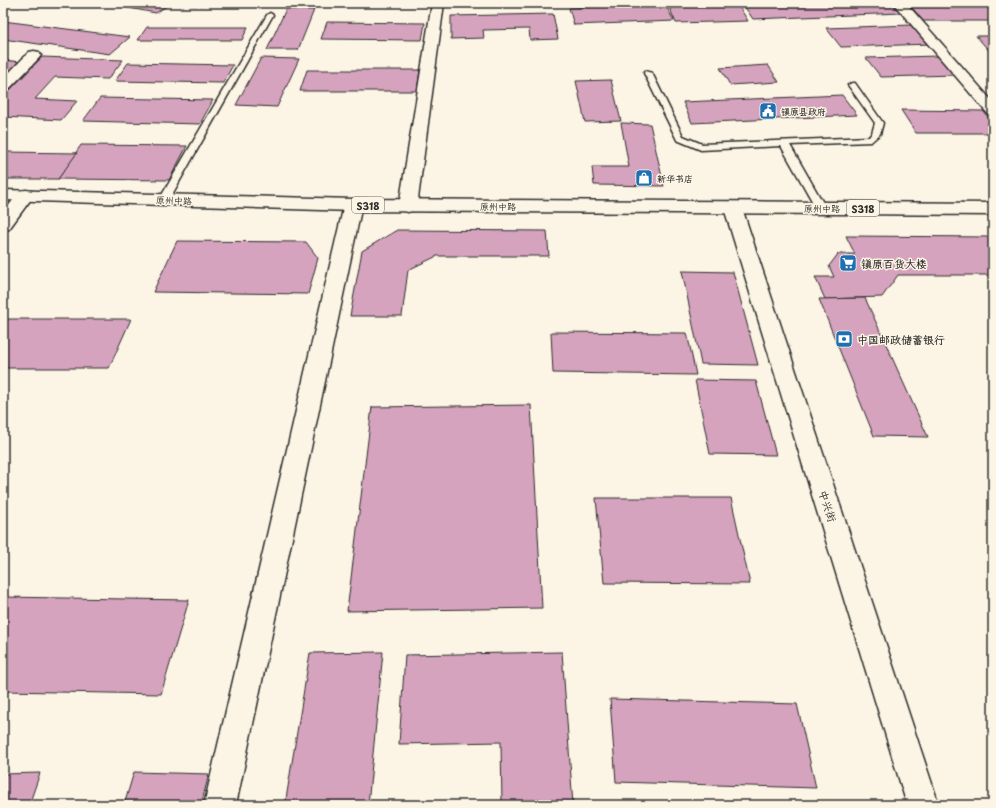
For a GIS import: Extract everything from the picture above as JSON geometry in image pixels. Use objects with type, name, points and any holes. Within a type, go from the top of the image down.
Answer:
[{"type":"street","points":[[408,206],[438,3]]},
{"type":"street","points":[[899,3],[993,111]]},
{"type":"street","points":[[3,87],[34,54]]},
{"type":"street","name":"原州中路","points":[[3,195],[408,206],[993,209]]},
{"type":"street","points":[[3,225],[26,195]]},
{"type":"street","points":[[220,805],[353,205]]},
{"type":"street","name":"中兴街","points":[[733,208],[923,805]]},
{"type":"lane","points":[[164,200],[270,15]]},
{"type":"lane","points":[[648,74],[680,138],[701,147],[871,139],[876,134],[879,123],[852,84]]},
{"type":"lane","points":[[784,143],[821,208]]},
{"type":"building","points":[[101,3],[171,3],[156,13]]},
{"type":"building","points":[[192,3],[288,3],[288,5],[191,5]]},
{"type":"building","points":[[742,3],[891,3],[901,13],[753,19]]},
{"type":"building","points":[[665,4],[674,21],[574,25],[569,8]]},
{"type":"building","points":[[738,5],[748,21],[676,23],[669,7]]},
{"type":"building","points":[[910,5],[993,5],[993,21],[923,21]]},
{"type":"building","points":[[286,9],[314,10],[298,50],[267,50]]},
{"type":"building","points":[[553,14],[558,39],[530,40],[529,29],[483,30],[484,38],[451,39],[451,16]]},
{"type":"building","points":[[3,21],[130,37],[110,54],[3,39]]},
{"type":"building","points":[[327,22],[425,23],[422,40],[321,39]]},
{"type":"building","points":[[912,25],[930,44],[841,47],[826,28]]},
{"type":"building","points":[[147,27],[248,27],[242,40],[138,40]]},
{"type":"building","points":[[976,36],[993,36],[993,55]]},
{"type":"building","points":[[938,56],[956,75],[881,77],[866,58]]},
{"type":"building","points":[[42,57],[123,60],[108,79],[55,77],[35,99],[77,101],[61,120],[3,117],[3,97]]},
{"type":"building","points":[[261,58],[299,59],[277,107],[236,105]]},
{"type":"building","points":[[3,60],[21,62],[3,76]]},
{"type":"building","points":[[128,63],[233,65],[223,83],[115,81]]},
{"type":"building","points":[[768,65],[779,82],[730,85],[720,68]]},
{"type":"building","points":[[307,70],[420,70],[417,91],[300,91]]},
{"type":"building","points":[[611,80],[621,121],[585,122],[576,81]]},
{"type":"building","points":[[842,95],[857,115],[692,123],[683,102]]},
{"type":"building","points":[[100,98],[213,100],[200,124],[83,121]]},
{"type":"building","points":[[901,110],[983,111],[993,123],[993,133],[916,133]]},
{"type":"building","points":[[621,123],[650,124],[664,186],[594,185],[592,167],[629,167]]},
{"type":"building","points":[[81,145],[187,146],[169,180],[58,179]]},
{"type":"building","points":[[3,152],[77,153],[58,179],[3,179]]},
{"type":"building","points":[[397,230],[547,231],[549,256],[437,256],[408,270],[402,316],[350,316],[362,251]]},
{"type":"building","points":[[846,236],[991,237],[993,240],[993,275],[898,275],[882,297],[825,299],[815,277],[834,277],[829,266],[838,254],[855,254]]},
{"type":"building","points":[[177,241],[306,242],[318,258],[308,294],[153,292]]},
{"type":"building","points":[[682,271],[733,272],[758,365],[701,364]]},
{"type":"building","points":[[865,298],[928,437],[874,436],[819,299]]},
{"type":"building","points":[[3,319],[131,319],[109,368],[3,368]]},
{"type":"building","points":[[551,332],[687,333],[696,375],[553,373]]},
{"type":"building","points":[[695,380],[756,381],[776,455],[710,454]]},
{"type":"building","points":[[531,405],[542,608],[347,611],[372,407]]},
{"type":"building","points":[[596,498],[731,498],[750,584],[604,583]]},
{"type":"building","points":[[3,597],[189,600],[161,694],[3,691]]},
{"type":"building","points":[[383,652],[368,805],[285,805],[310,653]]},
{"type":"building","points":[[562,652],[573,805],[502,805],[501,742],[399,744],[405,655]]},
{"type":"building","points":[[610,699],[797,704],[816,788],[616,782]]},
{"type":"building","points":[[134,772],[209,774],[201,805],[124,805]]},
{"type":"building","points":[[40,773],[29,805],[3,805],[3,774]]},
{"type":"place","name":"镇原县政府","points":[[768,111]]},
{"type":"place","name":"新华书店","points":[[644,178]]},
{"type":"place","name":"镇原百货大楼","points":[[848,263]]},
{"type":"place","name":"中国邮政储蓄银行","points":[[844,339]]}]
